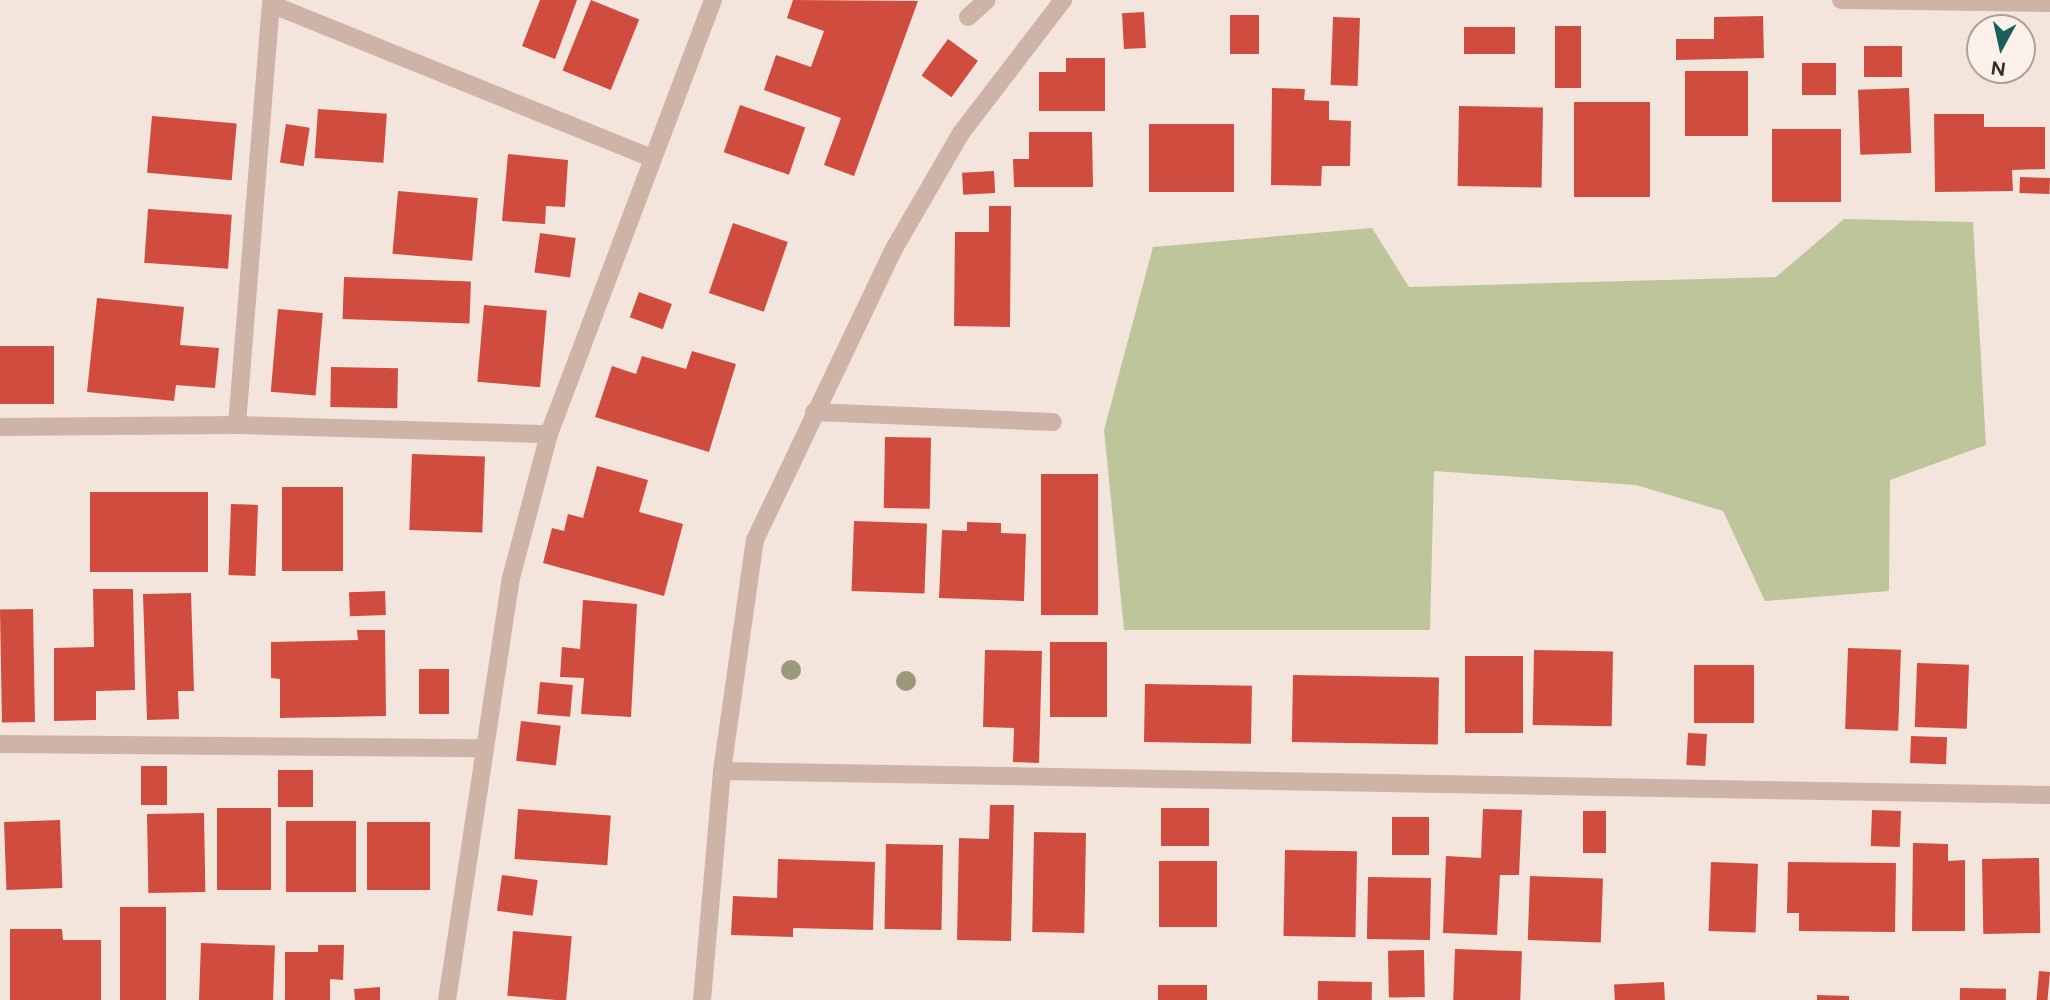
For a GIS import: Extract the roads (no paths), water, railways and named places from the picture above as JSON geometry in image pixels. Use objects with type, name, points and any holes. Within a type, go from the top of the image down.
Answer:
[{"type":"street","points":[[447,1000],[482,748],[510,578],[550,434],[649,157],[713,0]]},
{"type":"street","points":[[968,17],[987,0]]},
{"type":"street","points":[[702,1000],[722,771],[755,540],[895,247],[961,134],[1063,0]]},
{"type":"street","points":[[1841,0],[2050,3]]},
{"type":"street","points":[[237,425],[272,2],[649,157]]},
{"type":"street","points":[[814,412],[1053,422]]},
{"type":"street","points":[[0,427],[237,425],[550,434]]},
{"type":"street","points":[[0,744],[482,748]]},
{"type":"street","points":[[722,771],[2050,795]]}]
